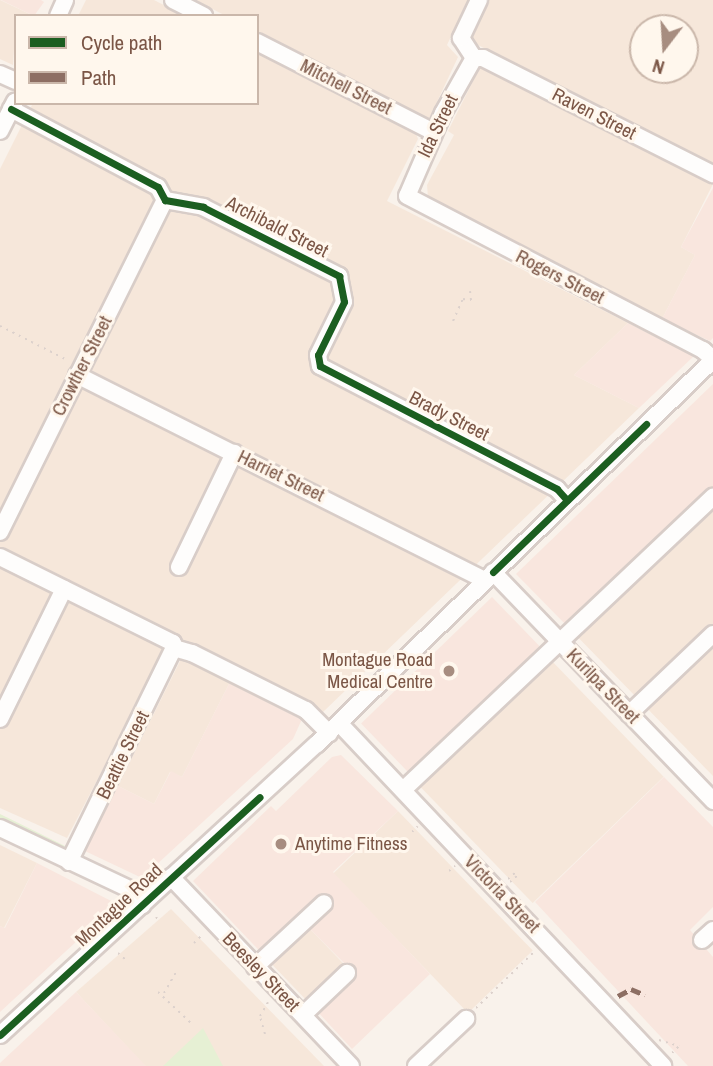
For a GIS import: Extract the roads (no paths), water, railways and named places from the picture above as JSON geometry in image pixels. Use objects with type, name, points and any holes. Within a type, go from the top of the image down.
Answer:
[{"type":"street","points":[[173,0],[200,14]]},
{"type":"street","points":[[474,58],[461,38],[479,0]]},
{"type":"street","name":"Mitchell Street","points":[[259,43],[434,132]]},
{"type":"street","name":"Raven Street","points":[[474,58],[482,57],[713,174]]},
{"type":"street","name":"Ida Street","points":[[407,197],[434,132],[474,58]]},
{"type":"street","points":[[0,131],[14,105],[158,187],[166,200]]},
{"type":"street","name":"Rogers Street","points":[[407,197],[703,350],[713,360]]},
{"type":"street","name":"Archibald Street","points":[[166,200],[203,207],[344,281],[344,302],[317,360]]},
{"type":"street","name":"Crowther Street","points":[[0,532],[166,200]]},
{"type":"street","name":"Brady Street","points":[[317,360],[324,369],[557,489],[567,500]]},
{"type":"street","name":"Montague Road","points":[[2,1030],[334,728],[713,360]]},
{"type":"street","name":"Harriet Street","points":[[77,375],[488,576]]},
{"type":"street","points":[[179,567],[234,453]]},
{"type":"street","points":[[403,790],[713,497]]},
{"type":"street","name":"Victoria Street","points":[[0,557],[173,643],[174,648],[192,653],[306,710],[334,728],[403,790],[668,1059]]},
{"type":"street","name":"Kurilpa Street","points":[[488,576],[560,642],[713,801]]},
{"type":"street","points":[[0,719],[64,589]]},
{"type":"street","points":[[629,714],[713,634]]},
{"type":"street","name":"Beattie Street","points":[[69,862],[174,648]]},
{"type":"street","points":[[0,828],[133,891],[142,905]]},
{"type":"street","name":"Beesley Street","points":[[171,877],[351,1066]]},
{"type":"street","points":[[255,967],[324,903]]},
{"type":"street","points":[[303,1015],[347,972]]},
{"type":"street","points":[[416,1066],[468,1016]]},
{"type":"place","name":"Montague Road Medical Centre","points":[[449,671]]},
{"type":"place","name":"Anytime Fitness","points":[[281,844]]}]
